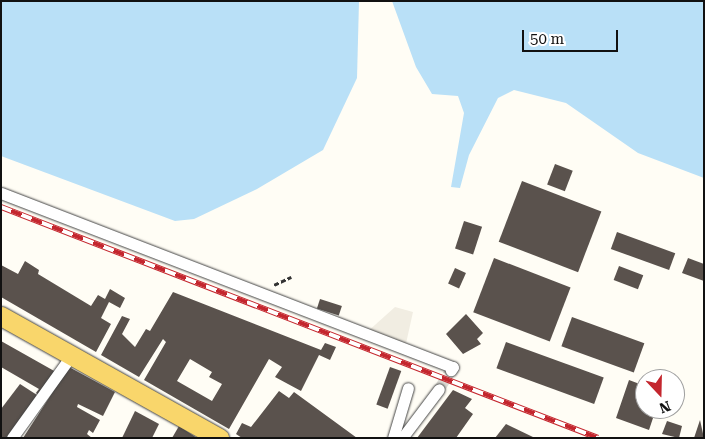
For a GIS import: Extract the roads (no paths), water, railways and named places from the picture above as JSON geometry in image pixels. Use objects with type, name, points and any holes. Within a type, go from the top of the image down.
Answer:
[{"type":"main road","points":[[1,316],[219,438]]},
{"type":"street","points":[[1,193],[453,367],[451,370]]},
{"type":"street","points":[[12,438],[71,356]]},
{"type":"street","points":[[393,438],[408,388]]},
{"type":"street","points":[[402,438],[439,389]]},
{"type":"water","points":[[1,1],[359,1],[357,78],[323,150],[257,189],[194,219],[175,221],[1,156]]},
{"type":"water","points":[[392,1],[704,1],[704,178],[638,153],[566,103],[514,90],[498,98],[469,155],[460,188],[451,187],[464,113],[458,96],[432,94],[416,67]]},
{"type":"tunnel","points":[[439,389],[451,370]]},
{"type":"railway","points":[[1,207],[598,438]]}]
